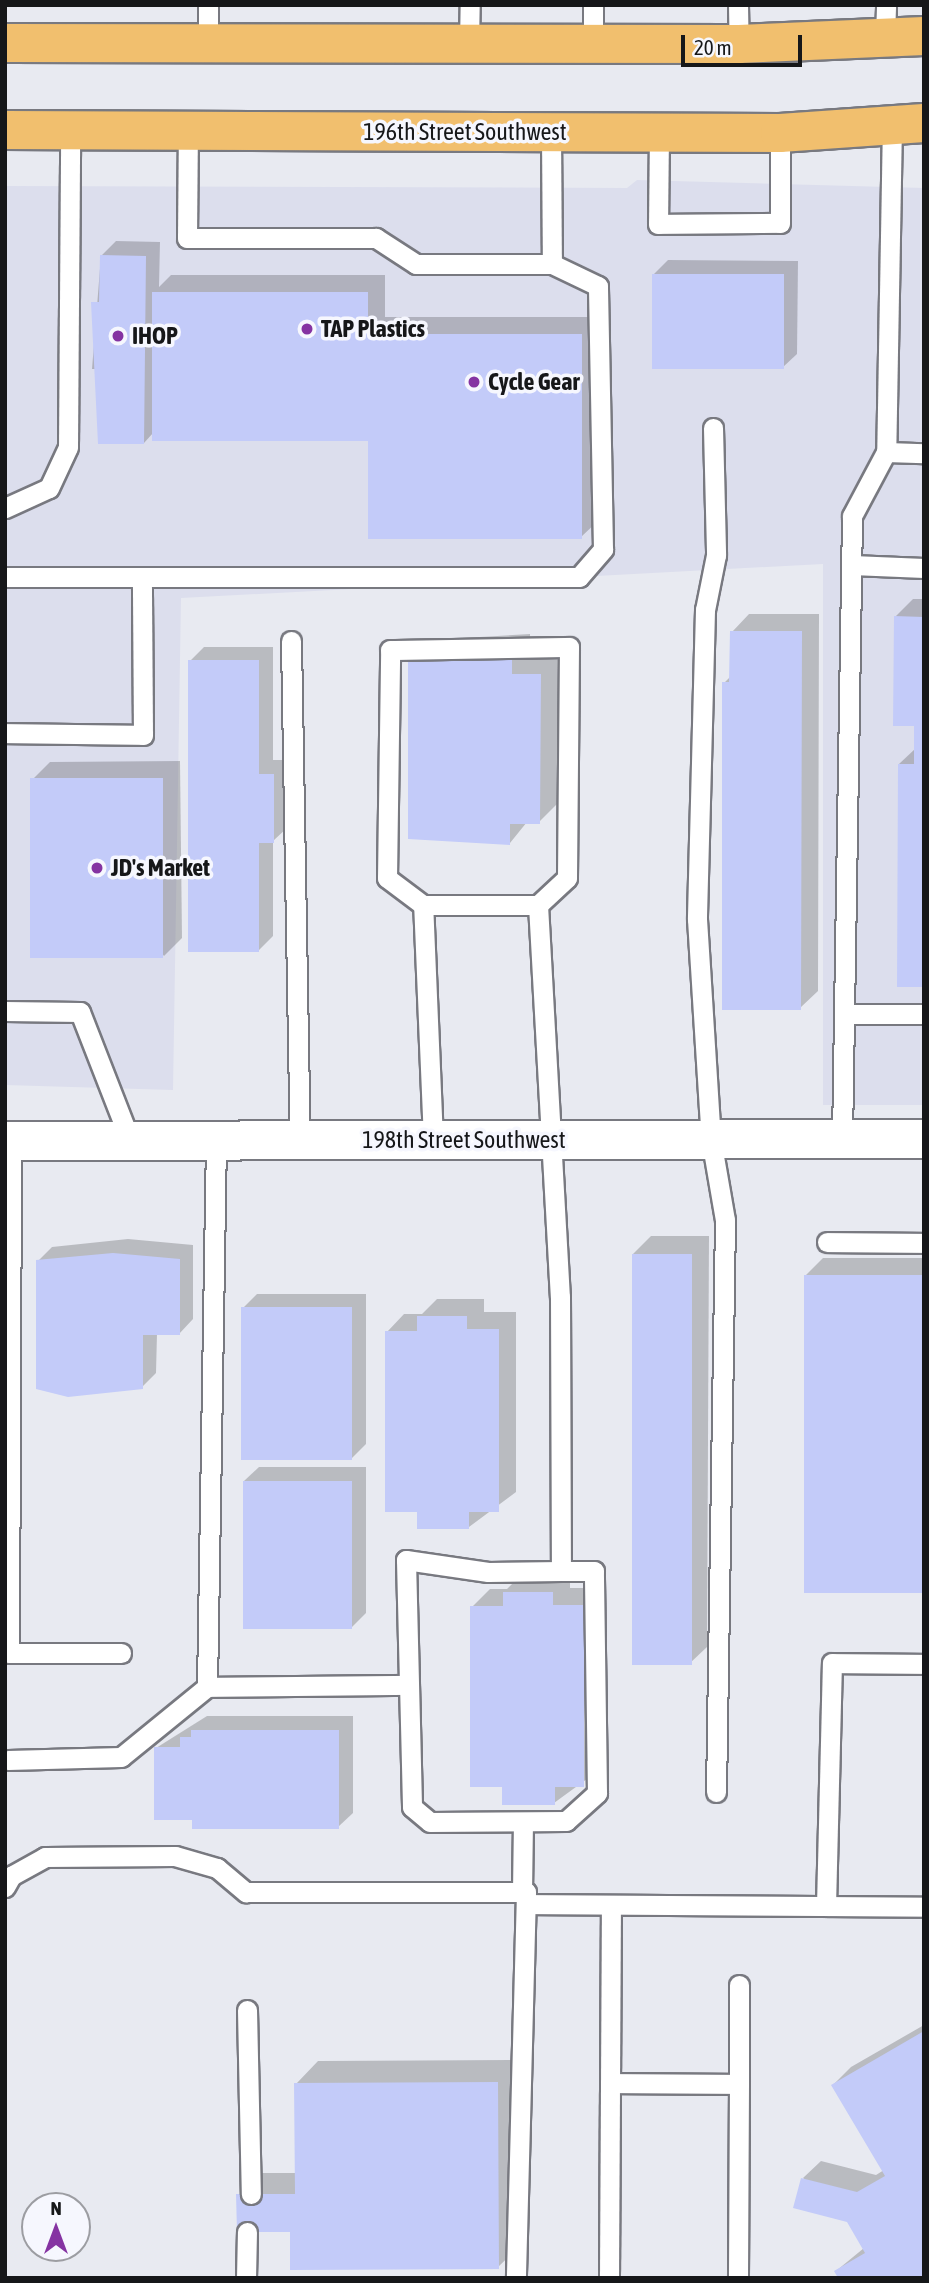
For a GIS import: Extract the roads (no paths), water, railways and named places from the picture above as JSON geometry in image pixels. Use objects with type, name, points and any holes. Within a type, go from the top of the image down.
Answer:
[{"type":"main road","points":[[5,43],[739,44],[885,20],[924,36]]},
{"type":"main road","name":"196th Street Southwest","points":[[5,131],[780,132],[908,123]]},
{"type":"street","name":"198th Street Southwest","points":[[8,1141],[924,1139]]},
{"type":"lane","points":[[208,5],[208,43]]},
{"type":"lane","points":[[469,44],[470,5]]},
{"type":"lane","points":[[593,5],[593,44]]},
{"type":"lane","points":[[738,5],[739,44]]},
{"type":"lane","points":[[842,1139],[852,516],[886,452],[908,123]]},
{"type":"lane","points":[[5,508],[50,488],[68,447],[70,131]]},
{"type":"lane","points":[[5,578],[579,578],[603,549],[598,286],[552,264],[416,264],[376,238],[187,238],[188,131]]},
{"type":"lane","points":[[551,132],[552,264]]},
{"type":"lane","points":[[659,132],[658,224],[780,223],[780,132]]},
{"type":"lane","points":[[713,428],[716,555],[705,610],[697,919],[711,1139],[725,1220],[716,1793]]},
{"type":"lane","points":[[886,452],[924,453]]},
{"type":"lane","points":[[852,565],[924,568]]},
{"type":"lane","points":[[5,733],[143,735],[142,578]]},
{"type":"lane","points":[[291,641],[300,1140]]},
{"type":"lane","points":[[569,647],[567,878],[538,905],[423,905],[387,878],[390,650],[569,647]]},
{"type":"lane","points":[[423,905],[433,1140]]},
{"type":"lane","points":[[538,905],[547,1139],[560,1297],[561,1571]]},
{"type":"lane","points":[[5,1011],[80,1012],[131,1140]]},
{"type":"lane","points":[[845,1014],[924,1014]]},
{"type":"lane","points":[[206,1687],[216,1139]]},
{"type":"lane","points":[[8,1141],[9,1653],[121,1653]]},
{"type":"lane","points":[[827,1242],[924,1242]]},
{"type":"lane","points":[[406,1560],[488,1572],[561,1571],[594,1571],[597,1793],[566,1821],[430,1822],[412,1807],[406,1560]]},
{"type":"lane","points":[[826,1906],[832,1663],[924,1664]]},
{"type":"lane","points":[[8,1760],[121,1757],[206,1687],[408,1685]]},
{"type":"lane","points":[[516,2278],[524,1898],[523,1823]]},
{"type":"lane","points":[[5,1887],[11,1876],[45,1857],[175,1856],[217,1868],[246,1892],[524,1898],[611,1905],[924,1907]]},
{"type":"lane","points":[[609,2278],[611,1905]]},
{"type":"lane","points":[[738,2278],[739,1985]]},
{"type":"lane","points":[[247,2010],[251,2194]]},
{"type":"lane","points":[[610,2084],[739,2084]]},
{"type":"lane","points":[[246,2278],[247,2232]]},
{"type":"place","name":"TAP Plastics","points":[[307,329]]},
{"type":"place","name":"IHOP","points":[[118,336]]},
{"type":"place","name":"Cycle Gear","points":[[474,382]]},
{"type":"place","name":"JD's Market","points":[[97,868]]}]
